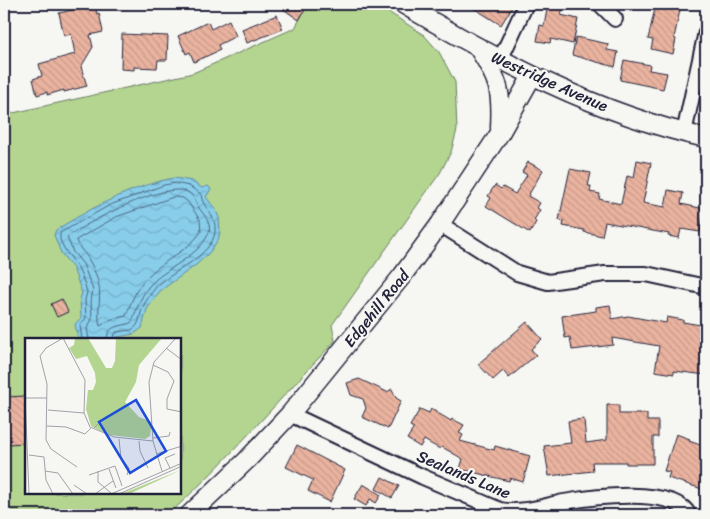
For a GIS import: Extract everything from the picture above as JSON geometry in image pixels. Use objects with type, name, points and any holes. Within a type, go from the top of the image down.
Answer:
[{"type":"street","name":"Westridge Avenue","points":[[403,4],[500,60],[532,76],[624,114],[706,138]]},
{"type":"street","points":[[500,60],[526,4]]},
{"type":"street","points":[[600,4],[615,19]]},
{"type":"street","points":[[684,133],[706,32]]},
{"type":"street","points":[[479,48],[492,70],[498,86],[502,103],[500,133]]},
{"type":"street","name":"Edgehill Road","points":[[189,515],[248,460],[290,414],[402,276],[440,224],[500,133],[532,76]]},
{"type":"street","points":[[440,224],[517,273],[548,282],[605,274],[646,274],[706,287]]},
{"type":"street","name":"Sealands Lane","points":[[290,414],[423,477],[500,510],[514,513],[566,502],[616,496],[659,498],[677,504],[689,515]]},
{"type":"green space","points":[[308,4],[376,4],[424,35],[439,52],[455,82],[457,130],[451,152],[440,173],[332,325],[335,341],[232,452],[168,515],[4,515],[4,115],[193,73],[295,28]]},
{"type":"water","points":[[174,178],[192,181],[202,188],[208,186],[211,189],[206,197],[216,210],[219,218],[220,232],[218,240],[209,253],[196,265],[160,291],[147,309],[142,328],[134,334],[113,338],[78,338],[75,324],[81,318],[80,299],[82,293],[73,268],[61,253],[54,235],[56,230],[113,198]]},
{"type":"building","points":[[276,4],[308,4],[299,20]]},
{"type":"building","points":[[467,4],[514,4],[501,25]]},
{"type":"building","points":[[548,4],[564,4],[561,15],[578,19],[573,44],[551,39],[550,43],[537,41],[540,25],[544,26]]},
{"type":"building","points":[[656,4],[680,10],[674,38],[676,39],[673,54],[651,49],[653,40],[648,39]]},
{"type":"building","points":[[95,5],[97,14],[99,13],[103,32],[90,35],[93,47],[81,67],[87,86],[64,92],[64,90],[47,95],[47,92],[37,95],[33,79],[42,76],[39,64],[75,54],[71,34],[64,36],[59,13]]},
{"type":"building","points":[[277,15],[283,29],[247,43],[242,29]]},
{"type":"building","points":[[229,20],[236,36],[218,45],[220,50],[194,62],[190,52],[186,54],[178,36],[208,22],[211,29]]},
{"type":"building","points":[[122,34],[168,36],[167,60],[158,60],[157,68],[134,67],[134,70],[121,69]]},
{"type":"building","points":[[576,37],[608,44],[607,50],[618,52],[615,67],[572,55]]},
{"type":"building","points":[[624,60],[650,65],[649,70],[667,73],[663,89],[620,80]]},
{"type":"building","points":[[637,160],[651,163],[643,203],[665,207],[668,190],[683,193],[681,204],[705,209],[700,232],[681,229],[679,238],[668,236],[669,234],[605,222],[602,236],[563,226],[564,221],[559,220],[570,169],[591,173],[588,186],[591,186],[590,192],[600,194],[599,199],[621,204],[627,176],[634,178]]},
{"type":"building","points":[[528,162],[543,170],[528,196],[540,203],[537,208],[540,210],[534,220],[536,222],[530,233],[486,206],[491,198],[488,196],[495,185],[515,194],[527,175],[522,172]]},
{"type":"building","points":[[62,299],[68,312],[57,317],[51,304]]},
{"type":"building","points":[[610,305],[612,319],[628,316],[666,323],[667,317],[706,326],[706,375],[674,371],[674,374],[655,371],[659,346],[612,338],[613,345],[572,350],[570,337],[565,338],[562,316],[596,311],[596,307]]},
{"type":"building","points":[[527,322],[542,339],[531,349],[536,355],[509,378],[503,371],[493,380],[478,364]]},
{"type":"building","points":[[359,379],[387,392],[392,389],[396,398],[401,401],[388,429],[362,417],[366,408],[363,399],[351,395],[347,383]]},
{"type":"building","points":[[25,396],[25,443],[8,444],[5,397]]},
{"type":"building","points":[[607,405],[619,405],[619,414],[647,414],[647,421],[658,421],[658,437],[653,437],[653,464],[592,462],[593,471],[549,476],[544,446],[571,443],[568,421],[584,419],[586,443],[607,440]]},
{"type":"building","points":[[420,409],[429,413],[431,409],[451,421],[452,419],[464,425],[459,433],[463,435],[460,441],[494,450],[495,446],[530,456],[523,482],[510,478],[509,481],[460,469],[463,459],[442,447],[440,449],[424,440],[420,447],[407,439],[414,428],[410,426]]},
{"type":"building","points":[[676,434],[706,447],[706,488],[703,487],[702,489],[668,478],[670,472],[664,471]]},
{"type":"building","points":[[297,445],[345,470],[330,502],[308,491],[313,480],[286,467]]},
{"type":"building","points":[[382,477],[399,486],[392,498],[376,489]]},
{"type":"building","points":[[363,484],[381,495],[376,503],[370,499],[366,506],[354,499]]}]
